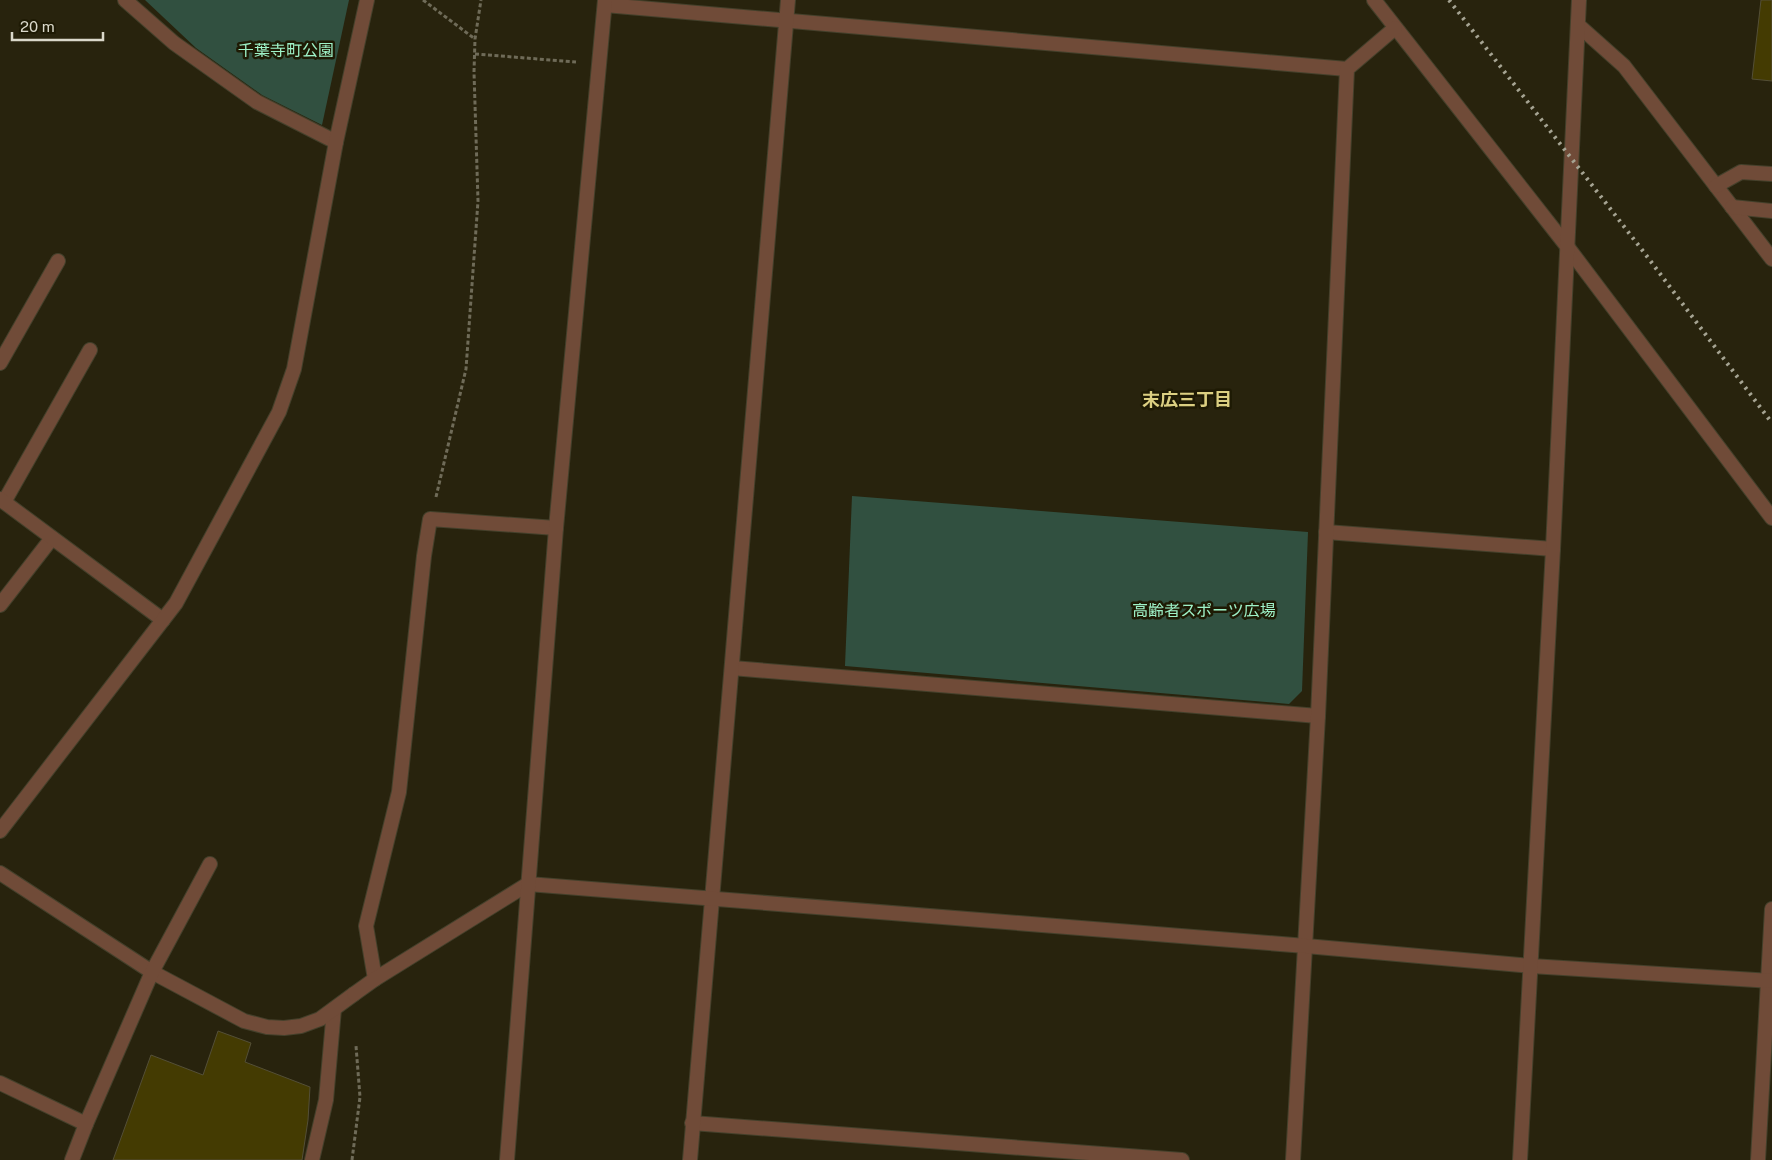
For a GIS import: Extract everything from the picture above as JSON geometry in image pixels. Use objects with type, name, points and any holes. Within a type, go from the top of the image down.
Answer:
[{"type":"street","points":[[125,0],[174,43],[257,102],[336,142]]},
{"type":"street","points":[[0,831],[176,603],[279,412],[294,369],[336,142],[367,0]]},
{"type":"street","points":[[690,1160],[788,0]]},
{"type":"street","points":[[1374,0],[1566,245],[1772,518]]},
{"type":"street","points":[[1520,1160],[1553,549],[1578,0]]},
{"type":"street","points":[[507,1160],[556,528],[605,3],[786,22],[1347,69],[1395,28]]},
{"type":"street","points":[[1578,25],[1624,66],[1772,259]]},
{"type":"street","points":[[1294,1160],[1318,716],[1347,69]]},
{"type":"street","points":[[1716,186],[1741,172],[1772,174]]},
{"type":"street","points":[[1732,208],[1772,211]]},
{"type":"street","points":[[0,363],[58,260]]},
{"type":"street","points":[[90,350],[2,501],[162,620]]},
{"type":"street","points":[[375,979],[366,926],[400,792],[424,556],[430,519],[556,528]]},
{"type":"street","points":[[1326,532],[1553,549]]},
{"type":"street","points":[[0,605],[52,538]]},
{"type":"street","points":[[732,668],[1318,716]]},
{"type":"street","points":[[72,1160],[152,972],[210,864]]},
{"type":"street","points":[[0,873],[152,972],[244,1021],[267,1027],[284,1028],[300,1026],[320,1020],[375,979],[528,884],[1306,946],[1531,966],[1769,982]]},
{"type":"street","points":[[1758,1160],[1766,1097],[1772,909]]},
{"type":"street","points":[[312,1160],[326,1100],[334,1009]]},
{"type":"street","points":[[0,1082],[86,1124]]},
{"type":"street","points":[[692,1123],[1182,1160]]},
{"type":"path","points":[[423,0],[475,39]]},
{"type":"path","points":[[430,519],[466,369],[478,201],[475,39],[481,0]]},
{"type":"path","points":[[475,54],[562,61]]},
{"type":"path","points":[[352,1160],[360,1097],[355,1043]]},
{"type":"green space","name":"千葉寺町公園","points":[[145,0],[349,0],[322,125],[262,95],[196,48]]},
{"type":"green space","name":"高齢者スポーツ広場","points":[[852,496],[1308,532],[1302,691],[1289,704],[845,666]]},
{"type":"building","points":[[1761,0],[1772,0],[1772,81],[1752,79]]},
{"type":"building","points":[[218,1031],[251,1043],[245,1062],[310,1087],[308,1120],[302,1160],[113,1160],[151,1055],[203,1075]]},
{"type":"railway","points":[[1449,0],[1646,255],[1772,423]]},
{"type":"district","name":"末広三丁目","points":[[1187,400]]}]
